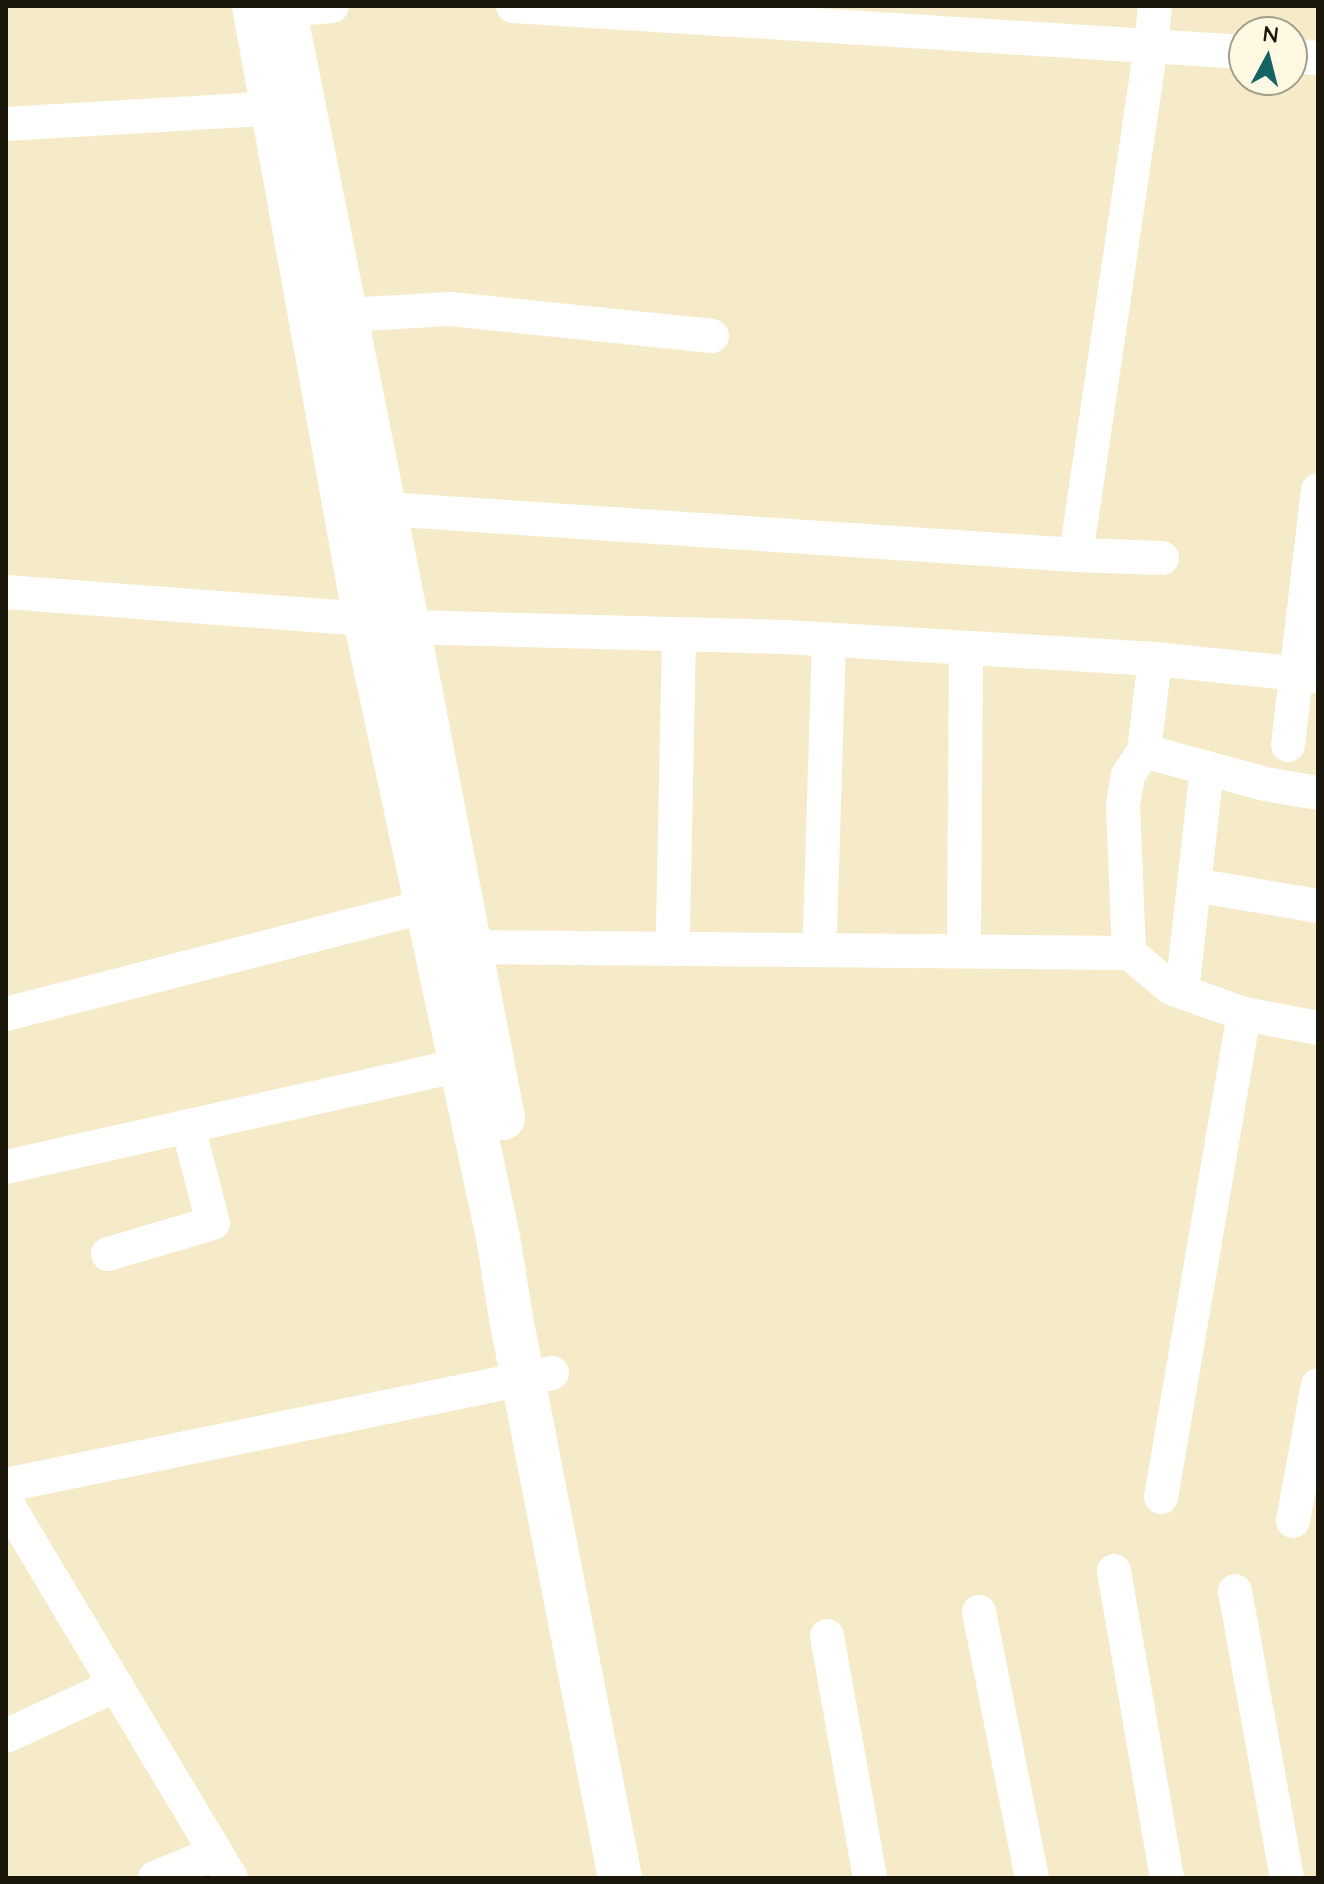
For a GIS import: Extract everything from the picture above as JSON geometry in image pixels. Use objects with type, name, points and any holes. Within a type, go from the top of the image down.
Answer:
[{"type":"main road","points":[[274,7],[365,619],[498,1237],[537,1376],[650,1878]]},
{"type":"main road","points":[[288,108],[346,315],[470,947],[620,1878]]},
{"type":"street","points":[[274,7],[332,6]]},
{"type":"street","points":[[513,6],[1006,21],[1151,46],[1228,51]]},
{"type":"street","points":[[1076,555],[1155,6]]},
{"type":"street","points":[[6,124],[288,108]]},
{"type":"street","points":[[346,315],[450,309],[712,336]]},
{"type":"street","points":[[1288,745],[1308,675],[1318,498]]},
{"type":"street","points":[[385,509],[1076,555],[1162,558]]},
{"type":"street","points":[[6,592],[365,619],[408,627],[829,640],[1155,659],[1308,675]]},
{"type":"street","points":[[673,930],[679,634]]},
{"type":"street","points":[[820,930],[829,640]]},
{"type":"street","points":[[964,931],[966,648]]},
{"type":"street","points":[[1129,953],[1123,804],[1128,775],[1144,751],[1155,659]]},
{"type":"street","points":[[1144,751],[1265,784],[1318,793]]},
{"type":"street","points":[[1182,992],[1207,768]]},
{"type":"street","points":[[1194,885],[1318,906]]},
{"type":"street","points":[[6,1014],[427,906]]},
{"type":"street","points":[[470,947],[1129,953],[1171,988],[1244,1014],[1318,1028]]},
{"type":"street","points":[[1161,1497],[1244,1014]]},
{"type":"street","points":[[6,1167],[461,1065]]},
{"type":"street","points":[[108,1254],[213,1223],[188,1127]]},
{"type":"street","points":[[6,1485],[537,1376]]},
{"type":"street","points":[[1293,1521],[1318,1385]]},
{"type":"street","points":[[10,1516],[116,1685],[223,1865],[155,1878]]},
{"type":"street","points":[[1114,1571],[1167,1878]]},
{"type":"street","points":[[1235,1591],[1287,1878]]},
{"type":"street","points":[[979,1612],[1032,1878]]},
{"type":"street","points":[[827,1636],[870,1878]]},
{"type":"street","points":[[6,1736],[116,1685]]}]
